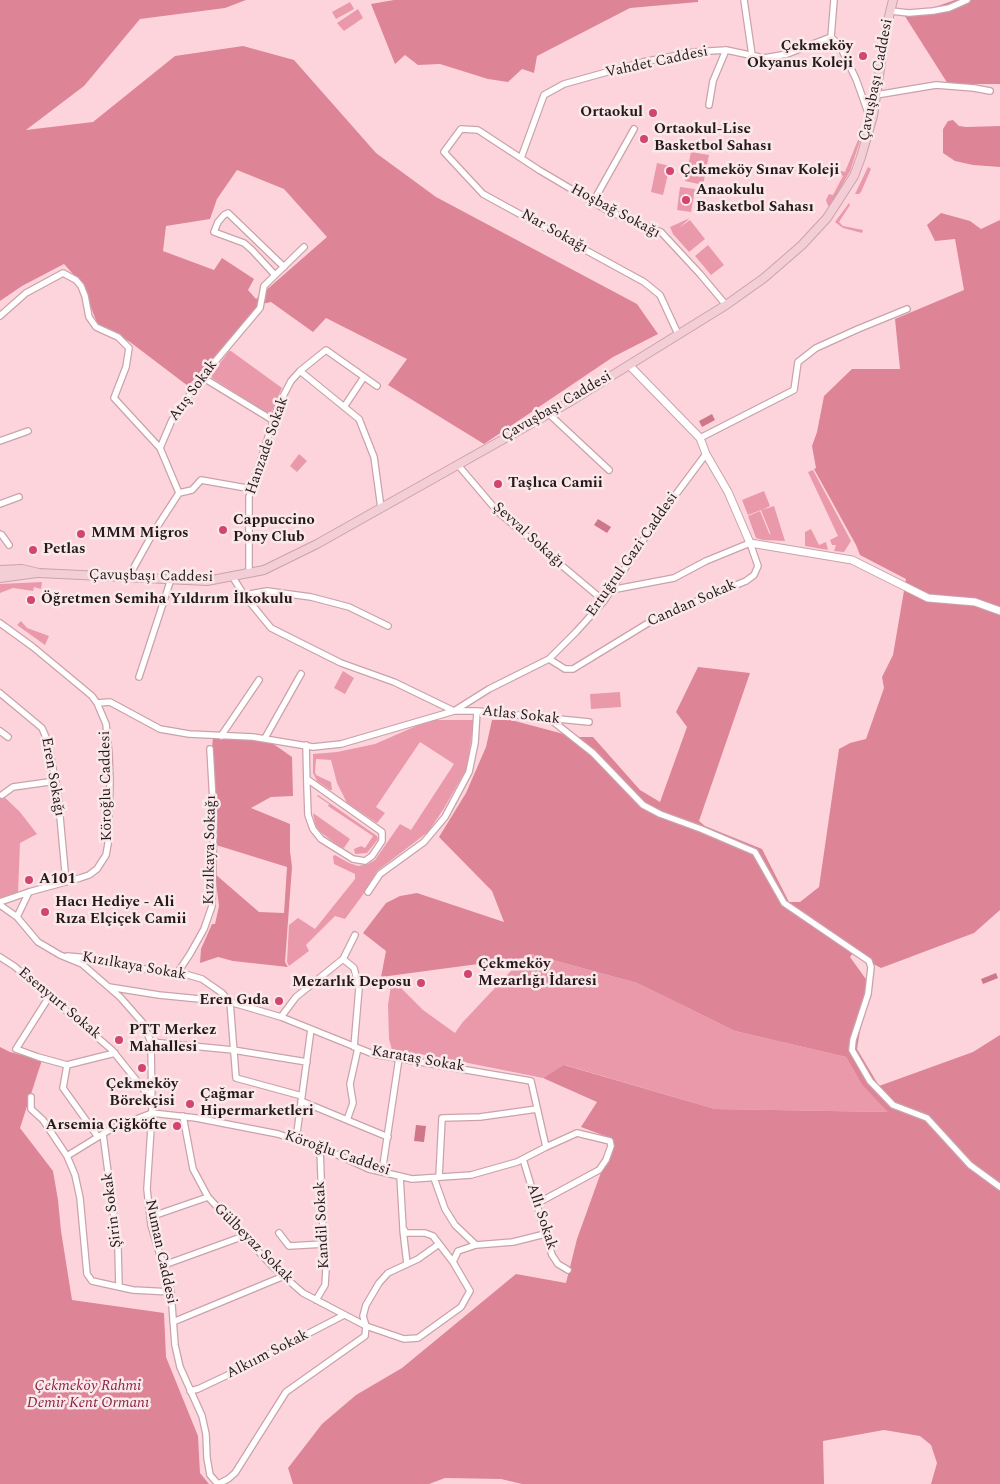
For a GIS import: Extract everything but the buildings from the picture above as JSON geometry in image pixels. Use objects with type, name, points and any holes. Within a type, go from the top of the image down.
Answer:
[{"type":"main road","name":"Çavuşbaşı Caddesi","points":[[0,570],[22,569],[39,573],[207,581],[264,570],[317,544],[549,414],[726,305],[764,278],[802,245],[827,218],[854,176],[872,122],[886,28],[893,0]]},
{"type":"main road","name":"Çavuşbaşı Caddesi","points":[[0,578],[29,576],[39,573]]},
{"type":"street","points":[[744,0],[752,55]]},
{"type":"street","points":[[834,0],[831,37],[840,46],[856,80],[872,122]]},
{"type":"street","points":[[891,11],[909,14],[934,11],[949,8],[967,0]]},
{"type":"street","name":"Vahdet Caddesi","points":[[520,158],[544,95],[564,84],[643,62],[694,52],[726,50],[764,58],[787,54],[831,37]]},
{"type":"street","points":[[709,105],[713,81],[726,50]]},
{"type":"street","points":[[876,95],[936,85],[990,91]]},
{"type":"street","name":"Hoşbağ Sokağı","points":[[461,129],[478,130],[520,158],[610,212],[661,232],[726,305]]},
{"type":"street","name":"Nar Sokağı","points":[[461,129],[444,152],[483,194],[644,282],[660,296],[678,334]]},
{"type":"street","points":[[593,202],[634,129]]},
{"type":"street","points":[[275,275],[244,243],[214,232],[218,222],[224,215],[228,212],[284,267]]},
{"type":"street","name":"Atış Sokak","points":[[160,448],[172,420],[202,377],[260,308],[264,286],[304,247]]},
{"type":"street","points":[[0,316],[26,293],[63,273],[76,280],[85,296],[89,317],[96,327],[118,337],[129,348],[126,367],[114,398],[160,448],[179,493]]},
{"type":"street","points":[[700,438],[794,390],[798,362],[816,348],[858,328],[906,309]]},
{"type":"street","name":"Hanzade Sokak","points":[[249,573],[249,497],[278,406],[291,381],[300,371],[326,350],[364,377]]},
{"type":"street","points":[[629,365],[700,438],[706,454],[728,492],[750,543]]},
{"type":"street","points":[[300,371],[359,419],[374,457],[380,508]]},
{"type":"street","points":[[202,377],[274,421]]},
{"type":"street","points":[[344,406],[364,377],[377,386]]},
{"type":"street","points":[[549,414],[609,470]]},
{"type":"street","points":[[0,441],[28,431]]},
{"type":"street","name":"Ertuğrul Gazi Caddesi","points":[[97,703],[110,702],[160,729],[189,734],[264,738],[313,747],[341,744],[454,711],[489,689],[549,659],[604,601],[653,524],[706,454]]},
{"type":"street","name":"Şevval Sokağı","points":[[458,465],[498,512],[604,601]]},
{"type":"street","points":[[128,578],[152,534],[179,493],[192,490],[201,480],[252,489]]},
{"type":"street","points":[[0,504],[19,497]]},
{"type":"street","points":[[0,534],[8,545]]},
{"type":"street","points":[[611,590],[674,578],[706,561],[750,543],[852,560],[928,598],[975,602],[1000,611]]},
{"type":"street","name":"Candan Sokak","points":[[549,659],[565,670],[573,669],[658,617],[750,579],[757,571],[758,566],[750,543]]},
{"type":"street","points":[[232,576],[244,595],[271,628],[341,663],[394,682],[454,711]]},
{"type":"street","points":[[139,677],[170,579]]},
{"type":"street","points":[[244,595],[267,591],[311,597],[349,607],[388,626]]},
{"type":"street","name":"Köroğlu Caddesi","points":[[0,623],[33,647],[92,696],[106,724],[109,754],[108,844],[104,859],[94,873],[29,892],[0,903]]},
{"type":"street","points":[[264,738],[301,674]]},
{"type":"street","points":[[221,736],[259,680]]},
{"type":"street","name":"Eren Sokağı","points":[[0,693],[42,728],[48,742],[56,781],[66,882]]},
{"type":"street","name":"Atlas Sokak","points":[[454,711],[477,711],[589,722]]},
{"type":"street","points":[[368,892],[380,874],[424,842],[445,817],[469,772],[475,743],[477,711]]},
{"type":"street","points":[[550,719],[593,753],[643,805],[660,814],[755,852],[784,903],[869,961],[871,967],[868,994],[853,1040],[852,1050],[870,1081],[893,1104],[927,1118],[970,1165],[1000,1187]]},
{"type":"street","points":[[0,731],[8,737]]},
{"type":"street","points":[[306,745],[306,779],[308,815],[313,830],[320,840],[353,859],[365,861],[372,856],[382,841],[382,832],[306,779]]},
{"type":"street","name":"Kızılkaya Sokağı","points":[[178,972],[204,929],[212,906],[214,819],[210,749]]},
{"type":"street","points":[[2,795],[14,787],[56,781]]},
{"type":"street","points":[[17,917],[29,892]]},
{"type":"street","points":[[0,903],[17,917],[38,942],[60,955],[82,964],[120,997],[142,1022],[151,1042],[153,1101]]},
{"type":"street","points":[[107,986],[159,995],[230,1002],[281,1017],[296,997],[343,960],[355,935]]},
{"type":"street","name":"Kızılkaya Sokak","points":[[60,955],[89,958],[154,971],[178,972],[202,979],[222,993],[230,1002]]},
{"type":"street","name":"Esenyurt Sokak","points":[[0,957],[14,966],[115,1053],[153,1101]]},
{"type":"street","points":[[343,960],[354,968],[359,988],[356,1047],[350,1084],[353,1103],[348,1120]]},
{"type":"street","points":[[49,997],[16,1049],[67,1065],[115,1053]]},
{"type":"street","points":[[230,1002],[236,1078],[302,1099],[388,1137]]},
{"type":"street","name":"Karataş Sokak","points":[[281,1017],[373,1054],[531,1081],[537,1108]]},
{"type":"street","points":[[296,1140],[311,1029]]},
{"type":"street","points":[[151,1042],[233,1050],[307,1062]]},
{"type":"street","points":[[382,1172],[399,1058]]},
{"type":"street","points":[[67,1065],[63,1088],[80,1113],[100,1135]]},
{"type":"street","points":[[31,1097],[31,1109],[43,1120],[67,1156],[75,1175],[80,1198],[87,1274],[92,1281],[133,1290],[171,1292]]},
{"type":"street","name":"Numan Caddesi","points":[[153,1101],[147,1189],[150,1217],[171,1292],[175,1345],[180,1367],[202,1416],[206,1434],[210,1475],[218,1484]]},
{"type":"street","points":[[476,1245],[455,1226],[445,1210],[436,1177],[442,1118],[480,1116],[537,1108],[546,1147]]},
{"type":"street","name":"Köroğlu Caddesi","points":[[67,1156],[100,1135],[152,1114],[182,1116],[278,1134],[320,1148],[369,1169],[412,1179],[471,1175],[517,1162],[577,1133],[610,1141],[606,1160],[599,1170],[536,1204]]},
{"type":"street","name":"Gülbeyaz Sokak","points":[[182,1116],[193,1169],[208,1197],[244,1236],[303,1293],[366,1326],[404,1339],[418,1338],[461,1307],[470,1291],[453,1262]]},
{"type":"street","name":"Şirin Sokak","points":[[100,1135],[117,1240],[118,1287]]},
{"type":"street","name":"Kandil Sokak","points":[[316,1300],[325,1285],[326,1269],[320,1148]]},
{"type":"street","name":"Allı Sokak","points":[[523,1159],[552,1254],[558,1264],[568,1270]]},
{"type":"street","points":[[400,1176],[402,1228],[407,1264]]},
{"type":"street","points":[[150,1217],[208,1197]]},
{"type":"street","points":[[402,1228],[406,1233],[425,1233],[432,1236],[453,1262],[458,1251],[476,1245],[513,1242],[545,1234]]},
{"type":"street","points":[[279,1233],[289,1246],[324,1244]]},
{"type":"street","points":[[164,1265],[244,1236]]},
{"type":"street","points":[[218,1484],[235,1473],[286,1392],[365,1336],[366,1326],[363,1316],[366,1305],[379,1283],[388,1273],[418,1259],[439,1244]]},
{"type":"street","points":[[173,1322],[284,1276]]},
{"type":"street","name":"Alkıım Sokak","points":[[190,1391],[234,1372],[344,1315]]},
{"type":"shaded area","points":[[350,2],[354,9],[336,19],[332,12]]},
{"type":"shaded area","points":[[358,9],[363,18],[344,31],[337,23]]},
{"type":"shaded area","points":[[858,140],[860,141],[850,171],[831,205],[828,206],[826,200],[829,194],[833,195],[843,176],[840,173],[841,171],[845,172]]},
{"type":"shaded area","points":[[691,152],[709,155],[703,185],[685,181]]},
{"type":"shaded area","points":[[657,163],[670,166],[663,195],[651,192]]},
{"type":"shaded area","points":[[868,167],[871,169],[861,192],[855,194]]},
{"type":"shaded area","name":"Anaokulu Basketbol Sahası","points":[[680,187],[695,189],[691,212],[677,210]]},
{"type":"shaded area","points":[[849,203],[850,205],[839,222],[843,226],[863,230],[862,233],[843,228],[835,222]]},
{"type":"shaded area","points":[[690,218],[679,228],[690,220],[705,239],[689,252],[673,234],[670,227]]},
{"type":"shaded area","points":[[708,245],[724,265],[711,275],[695,256]]},
{"type":"shaded area","points":[[229,351],[282,388],[270,415],[212,378],[211,375]]},
{"type":"shaded area","points":[[712,414],[715,420],[702,427],[699,421]]},
{"type":"shaded area","points":[[299,454],[307,461],[297,472],[290,466]]},
{"type":"shaded area","points":[[813,470],[851,541],[844,552],[834,551],[836,545],[832,545],[830,540],[838,536],[808,472]]},
{"type":"shaded area","points":[[764,491],[770,506],[762,510],[774,506],[785,541],[756,538],[748,516],[760,511],[771,535],[761,510],[748,515],[742,500]]},
{"type":"shaded area","points":[[598,519],[611,527],[607,533],[594,525]]},
{"type":"shaded area","points":[[811,529],[819,545],[826,542],[828,550],[805,546],[805,532]]},
{"type":"shaded area","points":[[42,582],[41,589],[34,587],[33,591],[13,588],[0,593],[0,584]]},
{"type":"shaded area","points":[[21,621],[27,628],[49,636],[45,645],[17,625]]},
{"type":"shaded area","points":[[343,671],[354,678],[345,694],[334,688]]},
{"type":"shaded area","points":[[620,692],[621,707],[591,709],[590,694]]},
{"type":"shaded area","points":[[430,720],[474,720],[467,768],[443,810],[428,832],[377,871],[345,919],[335,916],[306,945],[309,951],[289,966],[287,962],[289,925],[298,918],[315,929],[355,879],[355,874],[334,864],[333,856],[335,855],[358,866],[375,860],[400,824],[411,830],[454,764],[420,742],[376,807],[385,813],[377,823],[347,803],[337,783],[331,760],[316,759],[315,772],[316,775],[331,782],[332,790],[317,781],[313,773],[313,754],[337,752],[375,744]]},
{"type":"shaded area","points":[[0,793],[20,812],[37,834],[20,843],[18,893],[0,899]]},
{"type":"shaded area","points":[[318,795],[377,836],[378,839],[367,853],[355,854],[354,849],[361,846],[365,848],[373,836],[328,806],[329,804]]},
{"type":"shaded area","points":[[313,813],[350,839],[344,848],[319,831],[315,824]]},
{"type":"shaded area","points":[[531,954],[637,983],[735,1031],[846,1057],[862,1085],[889,1112],[715,1109],[565,1065],[543,1078],[438,1057],[392,1050],[389,1039],[388,1005],[392,979],[423,1010],[455,1033],[462,1023],[523,958]]},
{"type":"shaded area","points":[[996,973],[998,978],[983,984],[981,979]]},
{"type":"shaded area","points":[[416,1125],[426,1126],[424,1142],[414,1141]]},
{"type":"green space","points":[[0,0],[246,0],[225,8],[140,19],[84,86],[26,130],[93,122],[175,56],[243,46],[294,60],[376,153],[436,197],[637,304],[658,334],[613,357],[484,444],[388,385],[407,359],[326,318],[313,332],[271,302],[262,304],[188,386],[130,342],[97,323],[82,284],[64,264],[22,286],[0,301]],"holes":[[[237,170],[284,189],[327,237],[256,299],[248,290],[254,279],[222,258],[214,270],[163,251],[166,226],[210,219],[217,199]]]},
{"type":"green space","points":[[394,0],[698,0],[698,2],[630,8],[537,56],[534,73],[522,69],[508,82],[488,79],[440,64],[418,65],[405,55],[395,64],[371,4]]},
{"type":"green space","points":[[955,0],[1000,0],[1000,84],[948,84],[901,10],[932,8]]},
{"type":"green space","points":[[953,120],[959,126],[966,127],[1000,126],[1000,167],[973,165],[955,161],[943,153],[943,129],[948,121]]},
{"type":"green space","points":[[941,213],[970,221],[981,229],[1000,220],[1000,910],[974,933],[881,968],[853,953],[850,957],[868,982],[857,1049],[879,1086],[973,1052],[1000,1035],[1000,1484],[931,1484],[937,1463],[931,1445],[920,1436],[884,1430],[823,1441],[824,1484],[522,1484],[501,1479],[445,1478],[429,1484],[293,1484],[288,1468],[322,1424],[356,1395],[402,1368],[516,1274],[566,1283],[577,1239],[613,1139],[581,1127],[597,1102],[543,1078],[564,1065],[715,1109],[888,1112],[862,1085],[846,1057],[735,1031],[637,983],[531,954],[523,958],[381,977],[386,951],[363,933],[386,903],[400,896],[417,893],[504,922],[492,891],[439,837],[466,793],[486,747],[492,720],[511,720],[575,737],[593,737],[640,790],[660,802],[687,727],[676,712],[698,667],[750,673],[699,821],[705,826],[762,849],[789,902],[800,902],[819,887],[839,749],[850,743],[866,739],[884,688],[882,677],[893,655],[906,579],[860,555],[814,469],[816,468],[812,446],[817,432],[824,396],[852,369],[900,369],[895,319],[964,290],[955,239],[935,241],[927,225]]},
{"type":"green space","points":[[213,736],[265,738],[292,757],[293,796],[271,797],[251,808],[290,824],[292,867],[285,962],[288,967],[233,961],[218,957],[200,963],[201,949],[212,924],[215,924],[219,906],[215,874],[259,912],[284,913],[287,867],[216,845],[211,765]]},
{"type":"green space","name":"Çekmeköy Rahmi Demir Kent Ormanı","points":[[0,1047],[10,1052],[42,1060],[20,1128],[53,1171],[72,1300],[164,1313],[166,1357],[198,1436],[200,1473],[209,1484],[0,1484]]},
{"type":"place","name":"Çekmeköy Okyanus Koleji","points":[[863,56]]},
{"type":"place","name":"Ortaokul","points":[[653,113]]},
{"type":"place","name":"Ortaokul-Lise Basketbol Sahası","points":[[644,139]]},
{"type":"place","name":"Çekmeköy Sınav Koleji","points":[[670,171]]},
{"type":"place","name":"Anaokulu Basketbol Sahası","points":[[686,200]]},
{"type":"place","name":"Taşlıca Camii","points":[[498,484]]},
{"type":"place","name":"Cappuccino Pony Club","points":[[223,530]]},
{"type":"place","name":"MMM Migros","points":[[81,534]]},
{"type":"place","name":"Petlas","points":[[33,550]]},
{"type":"place","name":"Öğretmen Semiha Yıldırım İlkokulu","points":[[31,600]]},
{"type":"place","name":"A101","points":[[29,880]]},
{"type":"place","name":"Hacı Hediye - Ali Rıza Elçiçek Camii","points":[[45,912]]},
{"type":"place","name":"Çekmeköy Mezarlığı İdaresi","points":[[468,974]]},
{"type":"place","name":"Mezarlık Deposu","points":[[421,983]]},
{"type":"place","name":"Eren Gıda","points":[[279,1001]]},
{"type":"place","name":"PTT Merkez Mahallesi","points":[[119,1040]]},
{"type":"place","name":"Çekmeköy Börekçisi","points":[[142,1068]]},
{"type":"place","name":"Çağmar Hipermarketleri","points":[[190,1104]]},
{"type":"place","name":"Arsemia Çiğköfte","points":[[177,1126]]}]
